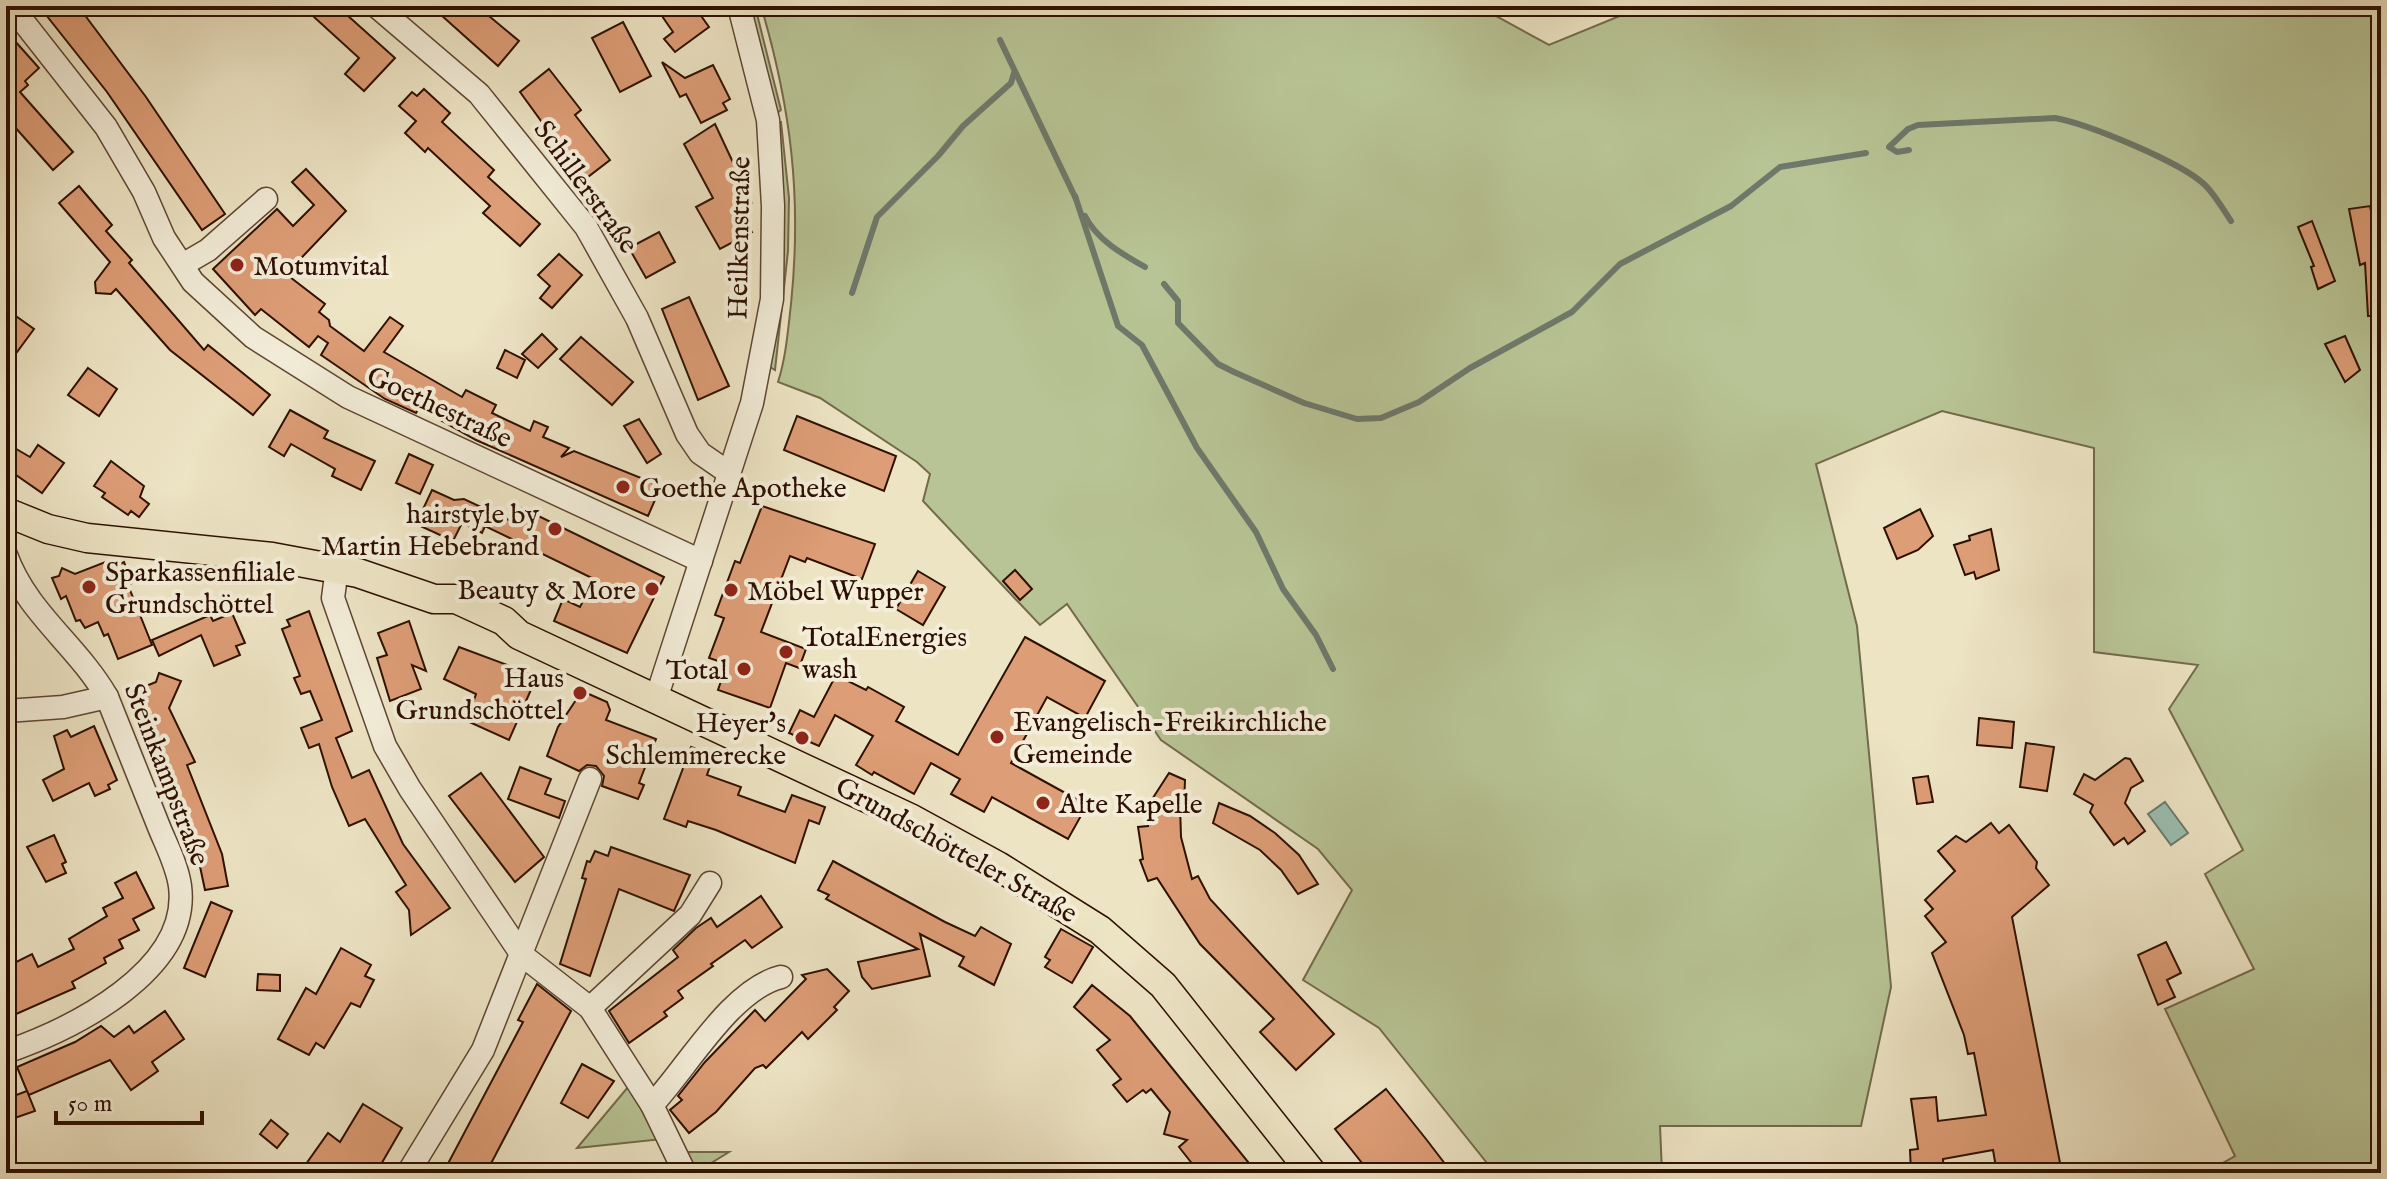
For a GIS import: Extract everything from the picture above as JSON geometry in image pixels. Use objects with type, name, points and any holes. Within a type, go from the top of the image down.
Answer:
[{"type":"main road","name":"Grundschötteler Straße","points":[[6,512],[48,529],[87,538],[244,554],[337,568],[434,599],[456,599],[504,621],[519,635],[912,819],[998,866],[1100,930],[1163,985],[1312,1173]]},
{"type":"street","name":"Goethestraße","points":[[11,6],[106,127],[144,192],[164,238],[205,295],[253,337],[348,397],[701,561]]},
{"type":"street","name":"Schillerstraße","points":[[376,6],[479,94],[586,227],[637,318],[687,434],[700,453],[729,473]]},
{"type":"street","name":"Heilkenstraße","points":[[656,699],[752,403],[772,299],[773,206],[768,120],[739,6]]},
{"type":"street","points":[[184,264],[208,250],[266,199]]},
{"type":"street","name":"Steinkampstraße","points":[[6,555],[26,598],[96,676],[107,697],[175,868],[181,904],[177,922],[154,962],[116,997],[65,1027],[6,1052]]},
{"type":"street","points":[[337,568],[333,598],[385,746],[418,802],[522,955],[590,1008],[652,1105],[685,1173]]},
{"type":"street","points":[[6,711],[63,707],[107,697]]},
{"type":"street","points":[[408,1173],[483,1050],[590,779]]},
{"type":"street","points":[[590,1008],[690,915],[710,883]]},
{"type":"street","points":[[652,1105],[698,1046],[763,981],[781,977]]},
{"type":"shaded area","points":[[748,6],[755,6],[781,110],[775,115]]},
{"type":"shaded area","points":[[761,6],[1478,6],[1549,45],[1644,6],[2381,6],[2381,1173],[2205,1173],[2235,1156],[2165,1009],[2254,969],[2205,874],[2243,850],[2169,709],[2198,665],[2094,652],[2094,448],[1942,411],[1816,464],[1857,626],[1891,987],[1861,1126],[1660,1126],[1662,1173],[1495,1173],[1379,1028],[1303,980],[1352,890],[1318,849],[1161,740],[1067,604],[1040,625],[923,501],[930,474],[917,462],[820,398],[778,382],[791,304],[794,190],[787,117]]},
{"type":"shaded area","points":[[781,122],[789,198],[788,251],[775,370],[770,367],[777,123]]},
{"type":"shaded area","points":[[2165,802],[2188,833],[2171,845],[2148,814]]},
{"type":"shaded area","points":[[633,1081],[663,1139],[577,1148]]},
{"type":"shaded area","points":[[681,1152],[729,1152],[695,1173]]},
{"type":"building","points":[[39,6],[78,6],[146,97],[225,214],[202,230],[107,92]]},
{"type":"building","points":[[302,6],[337,6],[395,58],[364,91],[345,74],[359,58]]},
{"type":"building","points":[[431,6],[477,6],[519,41],[498,66]]},
{"type":"building","points":[[676,6],[694,6],[709,27],[675,52],[664,39],[673,32],[662,16]]},
{"type":"building","points":[[623,22],[651,76],[620,92],[592,38]]},
{"type":"building","points":[[6,31],[39,68],[25,81],[28,85],[20,92],[73,152],[53,170],[6,117]]},
{"type":"building","points":[[662,62],[685,78],[713,65],[730,99],[723,103],[727,110],[701,123],[686,94],[680,97]]},
{"type":"building","points":[[549,69],[581,110],[575,115],[610,160],[584,180],[520,92]]},
{"type":"building","points":[[424,89],[450,113],[442,122],[494,170],[488,177],[540,224],[520,246],[483,213],[490,206],[428,148],[425,152],[405,133],[416,121],[399,106],[412,92],[417,96]]},
{"type":"building","points":[[715,124],[752,203],[741,212],[752,232],[720,249],[696,207],[713,198],[684,144]]},
{"type":"building","points":[[306,169],[346,211],[286,274],[325,304],[319,312],[329,320],[330,326],[364,351],[390,317],[403,326],[384,352],[462,397],[466,390],[496,405],[492,413],[530,431],[534,421],[548,427],[543,437],[569,448],[561,457],[574,451],[661,486],[648,516],[476,440],[419,408],[416,413],[385,399],[321,355],[328,343],[318,336],[309,347],[261,309],[255,315],[213,269],[277,209],[293,226],[314,205],[292,182]]},
{"type":"building","points":[[79,186],[112,225],[106,231],[132,260],[129,263],[204,350],[208,345],[270,395],[253,415],[170,350],[116,289],[111,294],[96,293],[95,282],[110,262],[59,203]]},
{"type":"building","points":[[2370,206],[2381,261],[2381,316],[2368,316],[2365,263],[2360,265],[2349,209]]},
{"type":"building","points":[[2312,221],[2335,281],[2318,289],[2311,267],[2314,266],[2298,227]]},
{"type":"building","points":[[659,232],[675,262],[646,278],[629,248]]},
{"type":"building","points":[[559,254],[582,275],[552,308],[540,298],[550,286],[538,275]]},
{"type":"building","points":[[689,297],[729,386],[698,400],[662,309]]},
{"type":"building","points":[[6,309],[34,329],[6,367]]},
{"type":"building","points":[[542,334],[557,349],[538,368],[522,354]]},
{"type":"building","points":[[2345,336],[2360,370],[2345,382],[2325,344]]},
{"type":"building","points":[[581,337],[633,382],[612,405],[560,359]]},
{"type":"building","points":[[505,350],[525,360],[517,378],[497,368]]},
{"type":"building","points":[[88,368],[117,389],[99,416],[68,395]]},
{"type":"building","points":[[290,410],[328,431],[324,438],[375,461],[361,490],[332,476],[335,469],[291,444],[284,456],[269,447]]},
{"type":"building","points":[[797,416],[896,456],[884,491],[784,450]]},
{"type":"building","points":[[639,419],[661,454],[647,463],[624,426]]},
{"type":"building","points":[[6,443],[30,457],[38,445],[64,463],[42,493],[6,468]]},
{"type":"building","points":[[409,454],[433,465],[420,494],[396,483]]},
{"type":"building","points":[[111,461],[144,486],[140,497],[149,504],[139,517],[131,511],[128,515],[102,497],[105,493],[94,486]]},
{"type":"building","points":[[432,490],[454,500],[464,499],[515,523],[522,508],[664,577],[627,653],[554,621],[563,599],[580,607],[594,579],[485,526],[482,533],[462,523],[453,541],[416,524]]},
{"type":"building","points":[[762,506],[875,544],[862,579],[807,558],[805,562],[790,556],[761,632],[806,649],[799,668],[786,663],[770,708],[718,690],[727,664],[709,658],[724,618],[715,615],[735,561],[740,563]]},
{"type":"building","points":[[1920,509],[1933,536],[1918,550],[1897,559],[1884,528]]},
{"type":"building","points":[[1991,529],[1999,570],[1976,579],[1974,572],[1965,575],[1954,545]]},
{"type":"building","points":[[108,561],[111,568],[124,562],[132,583],[128,585],[152,645],[118,659],[108,634],[104,636],[98,622],[85,628],[80,620],[76,621],[66,596],[61,599],[52,578],[59,576],[62,568],[75,574]]},
{"type":"building","points":[[1015,570],[1032,589],[1020,600],[1003,581]]},
{"type":"building","points":[[918,571],[945,587],[923,625],[896,609]]},
{"type":"building","points":[[309,611],[352,731],[336,738],[352,778],[369,770],[403,844],[450,908],[411,935],[409,910],[396,892],[406,885],[365,819],[349,826],[332,787],[319,744],[309,748],[301,728],[322,720],[310,691],[301,694],[294,678],[300,676],[282,629],[290,626],[287,620]]},
{"type":"building","points":[[232,613],[245,643],[236,646],[240,655],[214,666],[201,635],[159,656],[152,640],[210,615],[213,621]]},
{"type":"building","points":[[409,621],[426,671],[412,665],[421,689],[390,701],[377,658],[387,655],[378,633]]},
{"type":"building","points":[[1025,637],[1105,681],[1085,718],[1047,697],[1011,763],[1087,805],[1068,839],[992,797],[984,812],[951,794],[960,779],[931,763],[914,794],[874,772],[872,775],[856,765],[873,736],[835,715],[819,746],[789,733],[800,710],[814,717],[836,675],[866,690],[868,687],[904,707],[896,721],[958,755]]},
{"type":"building","points":[[459,647],[537,676],[509,740],[467,721],[476,694],[444,679]]},
{"type":"building","points":[[159,673],[181,681],[169,708],[195,762],[187,765],[222,854],[228,886],[205,890],[194,838],[191,839],[131,692],[156,682]]},
{"type":"building","points":[[582,691],[607,702],[610,710],[606,720],[656,739],[639,783],[644,785],[638,799],[602,786],[604,776],[596,766],[587,765],[579,771],[547,756],[558,727]]},
{"type":"building","points":[[1979,718],[2014,722],[2012,748],[1977,745]]},
{"type":"building","points":[[94,726],[117,780],[108,785],[110,789],[95,796],[89,783],[53,801],[43,780],[64,769],[54,736],[67,730],[71,737]]},
{"type":"building","points":[[2026,743],[2054,747],[2047,791],[2020,787]]},
{"type":"building","points":[[691,747],[714,755],[707,775],[741,787],[738,795],[785,812],[792,795],[825,807],[819,824],[809,820],[795,863],[716,830],[688,821],[686,827],[664,819]]},
{"type":"building","points":[[2125,758],[2130,759],[2143,781],[2131,788],[2125,803],[2145,831],[2128,844],[2124,838],[2114,845],[2090,812],[2093,805],[2074,794],[2084,774],[2095,780]]},
{"type":"building","points":[[520,767],[551,779],[545,794],[565,801],[559,818],[508,799]]},
{"type":"building","points":[[481,773],[544,857],[515,882],[449,796]]},
{"type":"building","points":[[1169,773],[1185,780],[1184,806],[1180,805],[1181,837],[1192,879],[1198,876],[1210,899],[1334,1034],[1296,1070],[1260,1032],[1274,1019],[1200,944],[1157,878],[1148,881],[1140,860],[1143,859],[1138,827],[1148,826],[1149,804]]},
{"type":"building","points":[[1928,776],[1933,802],[1917,804],[1913,778]]},
{"type":"building","points":[[1219,803],[1250,816],[1275,833],[1299,855],[1318,884],[1298,894],[1281,870],[1260,850],[1213,823]]},
{"type":"building","points":[[1991,823],[1999,833],[2009,825],[2037,862],[2036,868],[2049,885],[2012,917],[2062,1173],[1997,1173],[1993,1150],[1943,1159],[1944,1173],[1911,1173],[1910,1150],[1918,1149],[1911,1099],[1936,1097],[1938,1121],[1986,1115],[1974,1053],[1968,1054],[1964,1035],[1932,953],[1946,942],[1925,916],[1933,909],[1925,900],[1955,871],[1938,851],[1956,836],[1966,842]]},
{"type":"building","points":[[54,835],[66,862],[62,864],[66,873],[46,882],[27,847]]},
{"type":"building","points":[[611,847],[690,875],[674,911],[619,889],[590,976],[560,964],[586,879],[582,878],[587,861],[590,862],[595,851],[608,856]]},
{"type":"building","points":[[833,861],[975,936],[981,927],[1011,944],[994,985],[959,966],[964,957],[920,934],[930,976],[872,989],[862,977],[858,962],[918,949],[826,899],[829,895],[818,890]]},
{"type":"building","points":[[136,872],[154,908],[133,919],[139,930],[119,940],[123,948],[104,958],[106,963],[72,982],[75,988],[14,1015],[6,999],[6,967],[32,954],[38,967],[74,949],[69,939],[107,916],[103,908],[123,898],[115,883]]},
{"type":"building","points":[[761,896],[782,927],[752,948],[745,940],[711,964],[713,966],[678,991],[683,998],[664,1012],[667,1016],[629,1043],[609,1011],[678,957],[673,950],[696,928],[711,918],[717,927]]},
{"type":"building","points":[[211,902],[232,911],[205,977],[184,968]]},
{"type":"building","points":[[1061,929],[1093,947],[1072,983],[1045,967],[1050,960],[1045,957]]},
{"type":"building","points":[[2166,942],[2181,973],[2167,980],[2175,997],[2158,1005],[2138,955]]},
{"type":"building","points":[[341,948],[371,965],[365,976],[374,980],[360,1007],[351,1003],[324,1048],[316,1043],[309,1055],[278,1039],[306,988],[316,994]]},
{"type":"building","points":[[827,969],[849,991],[834,1007],[837,1010],[808,1039],[802,1032],[766,1068],[763,1065],[755,1068],[716,1112],[689,1133],[670,1110],[682,1100],[678,1096],[705,1062],[755,1010],[765,1021],[806,979],[802,975]]},
{"type":"building","points":[[258,974],[280,975],[280,991],[257,990]]},
{"type":"building","points":[[537,984],[571,1011],[486,1173],[443,1173],[523,1022],[518,1020]]},
{"type":"building","points":[[1092,985],[1130,1016],[1257,1173],[1214,1173],[1210,1167],[1198,1171],[1179,1147],[1187,1140],[1164,1134],[1170,1112],[1151,1089],[1146,1093],[1143,1090],[1127,1102],[1113,1085],[1121,1079],[1097,1050],[1110,1040],[1074,1007]]},
{"type":"building","points":[[165,1011],[184,1039],[152,1062],[158,1071],[131,1090],[110,1060],[29,1095],[17,1067],[75,1042],[101,1026],[114,1037],[129,1026],[134,1033]]},
{"type":"building","points":[[582,1064],[614,1081],[588,1118],[561,1103]]},
{"type":"building","points":[[1386,1089],[1452,1173],[1370,1173],[1335,1129]]},
{"type":"building","points":[[27,1091],[35,1111],[6,1121],[6,1099]]},
{"type":"building","points":[[363,1104],[402,1128],[376,1173],[318,1173],[306,1164],[328,1133],[340,1142]]},
{"type":"building","points":[[271,1120],[288,1134],[277,1148],[260,1134]]},
{"type":"waterway","points":[[1000,40],[1076,199]]},
{"type":"waterway","points":[[852,293],[877,217],[938,156],[963,126],[1011,83],[1014,73]]},
{"type":"waterway","points":[[1909,150],[1897,152],[1889,147],[1908,129],[1918,125],[2055,118],[2111,136],[2176,166],[2205,185],[2231,221]]},
{"type":"waterway","points":[[1164,284],[1178,301],[1178,323],[1218,364],[1304,403],[1357,419],[1381,418],[1419,402],[1470,368],[1572,312],[1620,264],[1731,206],[1780,167],[1866,153]]},
{"type":"waterway","points":[[1075,196],[1118,326],[1142,345],[1197,448],[1256,532],[1283,589],[1316,635],[1333,669]]},
{"type":"waterway","points":[[1085,216],[1103,239],[1145,267]]},
{"type":"place","name":"Motumvital","points":[[237,265]]},
{"type":"place","name":"Goethe Apotheke","points":[[623,487]]},
{"type":"place","name":"hairstyle by Martin Hebebrand","points":[[555,529]]},
{"type":"place","name":"Sparkassenfiliale Grundschöttel","points":[[89,587]]},
{"type":"place","name":"Beauty & More","points":[[652,589]]},
{"type":"place","name":"Möbel Wupper","points":[[731,590]]},
{"type":"place","name":"TotalEnergies wash","points":[[786,652]]},
{"type":"place","name":"Total","points":[[744,669]]},
{"type":"place","name":"Haus Grundschöttel","points":[[580,693]]},
{"type":"place","name":"Evangelisch-Freikirchliche Gemeinde","points":[[997,737]]},
{"type":"place","name":"Heyer's Schlemmerecke","points":[[802,738]]},
{"type":"place","name":"Alte Kapelle","points":[[1043,803]]}]
